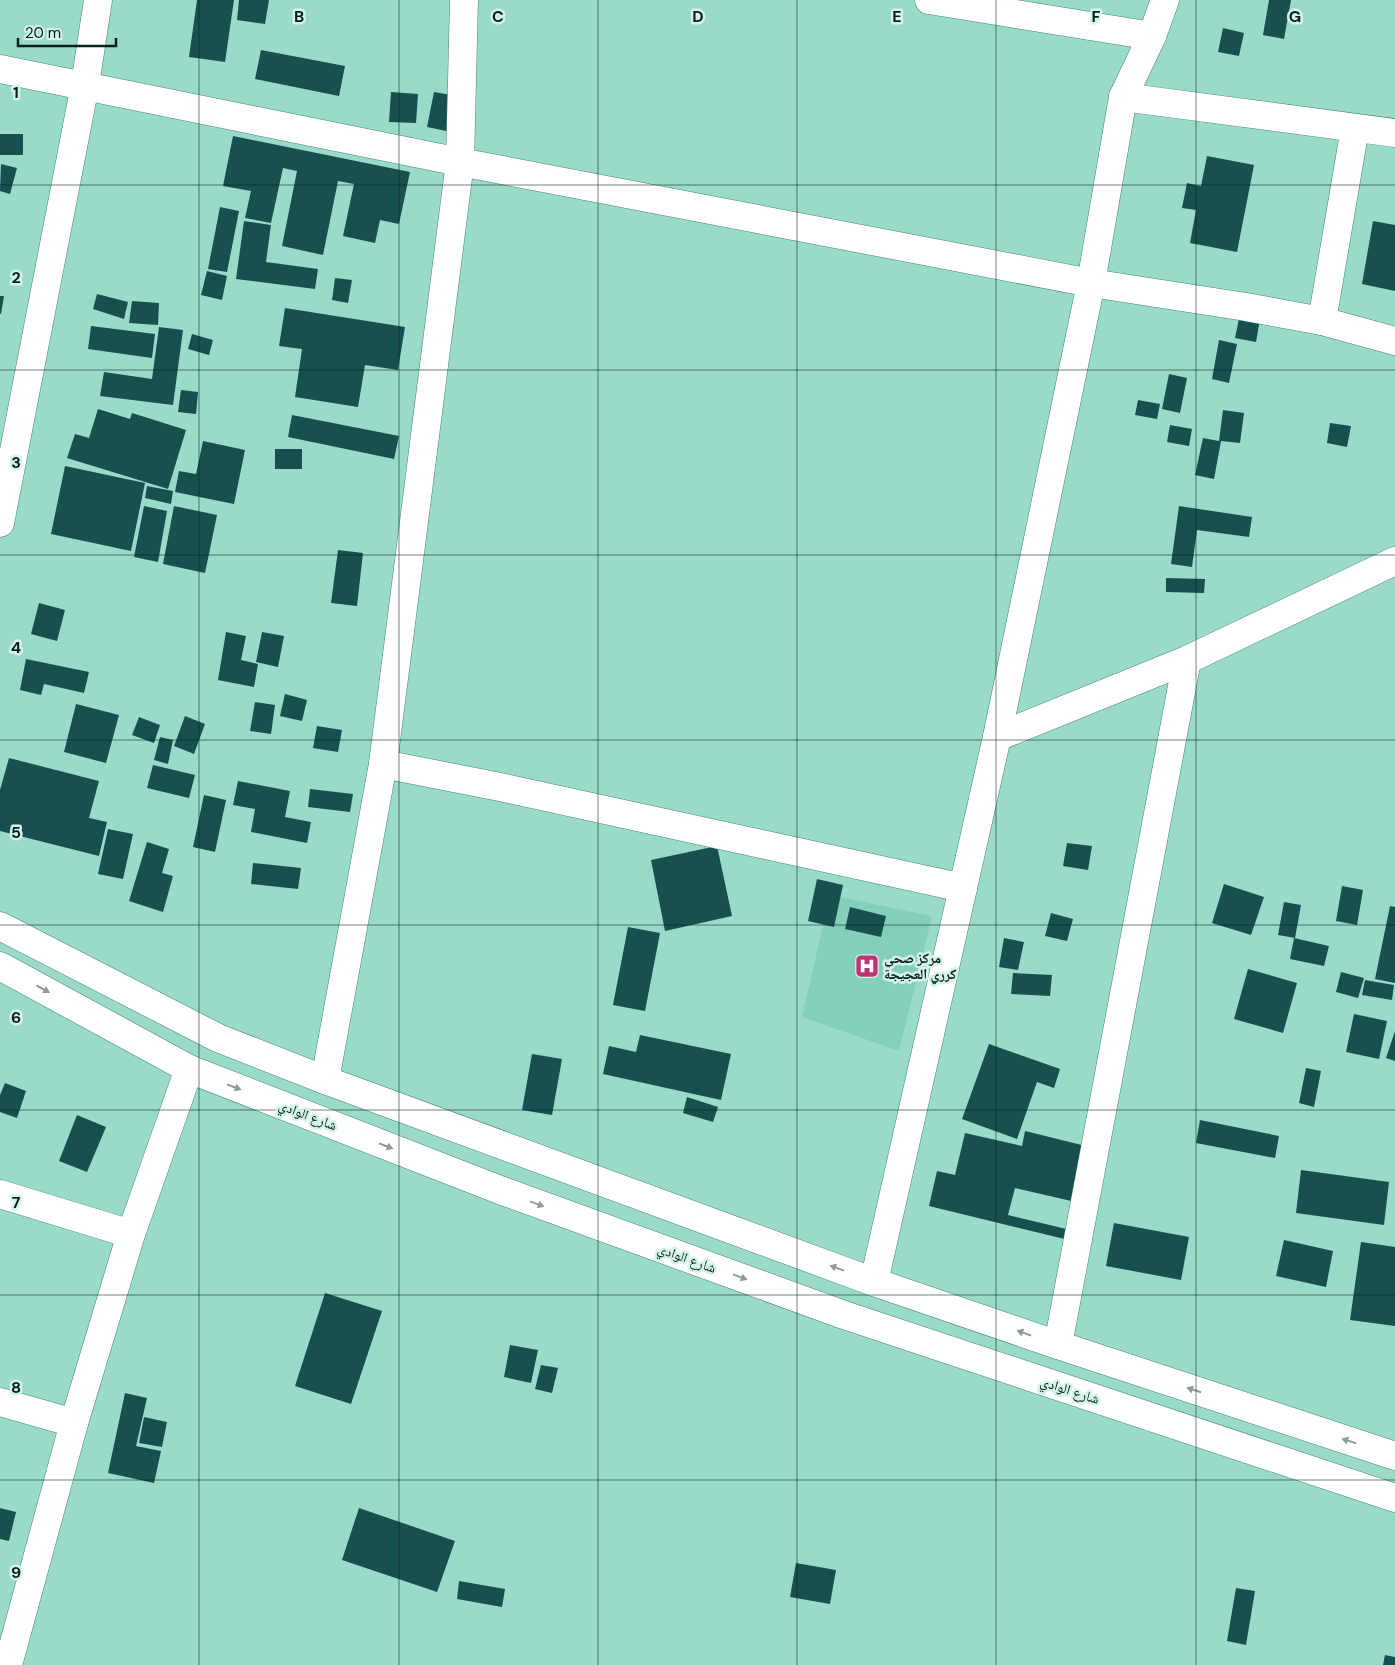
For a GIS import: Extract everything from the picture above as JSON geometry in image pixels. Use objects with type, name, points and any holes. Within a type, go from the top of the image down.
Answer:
[{"type":"street","points":[[0,523],[85,85],[98,0]]},
{"type":"street","points":[[324,1080],[383,764],[460,162],[464,0]]},
{"type":"street","points":[[929,0],[1152,36]]},
{"type":"street","points":[[874,1282],[997,737],[1091,283],[1123,97],[1152,36],[1165,0]]},
{"type":"street","points":[[0,68],[460,162],[1091,283],[1322,321],[1395,341]]},
{"type":"street","points":[[1123,97],[1395,133]]},
{"type":"street","points":[[1322,321],[1355,128]]},
{"type":"street","points":[[997,737],[1187,660],[1395,561]]},
{"type":"street","points":[[1058,1345],[1187,660]]},
{"type":"street","points":[[383,764],[500,787],[963,888]]},
{"type":"street","points":[[0,926],[218,1038],[324,1080],[874,1282],[1395,1456]]},
{"type":"street","name":"شارع الوادي","points":[[0,966],[189,1069],[500,1190],[844,1315],[1395,1498]]},
{"type":"street","points":[[8,1665],[74,1423],[131,1234],[189,1069]]},
{"type":"street","points":[[0,1194],[131,1234]]},
{"type":"street","points":[[0,1402],[74,1423]]},
{"type":"shaded area","name":"مركز صحي كرري العجيجة","points":[[830,895],[932,916],[899,1051],[802,1017]]},
{"type":"building","points":[[197,0],[234,0],[225,62],[189,57]]},
{"type":"building","points":[[239,0],[269,0],[265,24],[237,20]]},
{"type":"building","points":[[1269,0],[1291,0],[1284,39],[1263,35]]},
{"type":"building","points":[[1223,28],[1244,33],[1239,56],[1218,52]]},
{"type":"building","points":[[261,50],[345,66],[339,96],[255,79]]},
{"type":"building","points":[[391,92],[418,94],[416,123],[389,122]]},
{"type":"building","points":[[434,92],[457,96],[451,132],[427,127]]},
{"type":"building","points":[[0,134],[23,134],[23,155],[0,155]]},
{"type":"building","points":[[233,136],[410,172],[399,224],[380,220],[375,243],[343,236],[354,184],[338,181],[323,255],[282,246],[297,171],[283,168],[271,223],[245,218],[251,191],[223,186]]},
{"type":"building","points":[[1207,156],[1254,165],[1237,252],[1190,243],[1196,210],[1182,208],[1187,183],[1201,186]]},
{"type":"building","points":[[1,164],[17,168],[10,194],[0,191]]},
{"type":"building","points":[[220,207],[239,211],[227,272],[208,269]]},
{"type":"building","points":[[244,221],[271,225],[266,262],[318,269],[315,289],[236,279]]},
{"type":"building","points":[[1373,221],[1395,225],[1395,291],[1362,284]]},
{"type":"building","points":[[207,271],[227,276],[222,300],[201,295]]},
{"type":"building","points":[[335,278],[352,280],[348,303],[332,300]]},
{"type":"building","points":[[97,294],[128,302],[124,319],[93,309]]},
{"type":"building","points":[[0,296],[4,296],[1,314],[0,314]]},
{"type":"building","points":[[132,301],[159,303],[158,325],[129,323]]},
{"type":"building","points":[[1242,304],[1262,308],[1256,342],[1235,338]]},
{"type":"building","points":[[285,308],[405,327],[398,370],[365,365],[358,407],[295,397],[302,349],[279,346]]},
{"type":"building","points":[[91,326],[155,334],[152,358],[88,349]]},
{"type":"building","points":[[159,327],[183,330],[173,405],[100,396],[104,372],[152,379]]},
{"type":"building","points":[[192,334],[213,340],[209,355],[188,349]]},
{"type":"building","points":[[1219,340],[1237,344],[1229,383],[1212,379]]},
{"type":"building","points":[[1169,374],[1187,378],[1180,413],[1162,409]]},
{"type":"building","points":[[181,390],[198,392],[196,414],[178,412]]},
{"type":"building","points":[[1138,400],[1160,404],[1157,419],[1135,415]]},
{"type":"building","points":[[98,409],[130,419],[132,413],[186,430],[168,489],[67,458],[75,434],[89,438]]},
{"type":"building","points":[[1223,410],[1244,413],[1240,443],[1221,441],[1214,479],[1195,475],[1203,438],[1219,441]]},
{"type":"building","points":[[292,415],[399,436],[394,459],[288,437]]},
{"type":"building","points":[[1330,423],[1351,426],[1347,447],[1327,443]]},
{"type":"building","points":[[1170,425],[1192,429],[1189,446],[1167,442]]},
{"type":"building","points":[[203,441],[245,450],[234,504],[175,492],[179,471],[196,474]]},
{"type":"building","points":[[275,449],[302,449],[302,469],[275,469]]},
{"type":"building","points":[[65,466],[145,483],[131,551],[51,534]]},
{"type":"building","points":[[147,486],[173,491],[171,504],[145,498]]},
{"type":"building","points":[[144,506],[167,511],[158,562],[134,557]]},
{"type":"building","points":[[174,506],[217,515],[205,573],[163,564]]},
{"type":"building","points":[[1179,506],[1252,517],[1249,537],[1197,530],[1192,567],[1171,564]]},
{"type":"building","points":[[338,550],[363,553],[357,606],[331,603]]},
{"type":"building","points":[[1166,578],[1205,579],[1204,593],[1166,592]]},
{"type":"building","points":[[39,603],[65,610],[57,641],[31,634]]},
{"type":"building","points":[[226,632],[246,636],[241,660],[258,664],[254,687],[218,680]]},
{"type":"building","points":[[262,632],[284,636],[278,667],[256,662]]},
{"type":"building","points":[[26,659],[89,672],[84,693],[44,684],[41,695],[20,690]]},
{"type":"building","points":[[285,694],[307,700],[302,721],[280,716]]},
{"type":"building","points":[[255,702],[275,705],[271,734],[250,731]]},
{"type":"building","points":[[76,704],[119,715],[106,763],[64,752]]},
{"type":"building","points":[[185,716],[205,724],[194,754],[174,746]]},
{"type":"building","points":[[139,717],[160,725],[154,743],[132,735]]},
{"type":"building","points":[[317,726],[342,730],[338,752],[313,748]]},
{"type":"building","points":[[160,737],[173,740],[168,764],[154,760]]},
{"type":"building","points":[[9,758],[99,781],[89,818],[107,822],[99,856],[0,831],[0,790]]},
{"type":"building","points":[[153,765],[195,775],[189,798],[147,788]]},
{"type":"building","points":[[238,781],[290,791],[285,817],[311,822],[307,843],[251,832],[255,809],[233,805]]},
{"type":"building","points":[[310,789],[353,794],[350,812],[308,807]]},
{"type":"building","points":[[204,795],[226,800],[215,852],[193,847]]},
{"type":"building","points":[[108,829],[133,834],[123,879],[98,874]]},
{"type":"building","points":[[147,842],[169,849],[162,873],[173,876],[163,912],[129,901]]},
{"type":"building","points":[[1067,843],[1092,846],[1088,870],[1063,866]]},
{"type":"building","points":[[717,846],[732,916],[665,931],[651,860]]},
{"type":"building","points":[[253,863],[301,868],[298,889],[251,884]]},
{"type":"building","points":[[817,879],[843,885],[834,927],[808,921]]},
{"type":"building","points":[[1224,884],[1264,897],[1251,935],[1212,923]]},
{"type":"building","points":[[1342,886],[1363,890],[1357,925],[1336,921]]},
{"type":"building","points":[[1284,902],[1301,905],[1295,938],[1278,935]]},
{"type":"building","points":[[1390,906],[1395,907],[1395,983],[1375,979]]},
{"type":"building","points":[[850,907],[886,916],[881,937],[845,929]]},
{"type":"building","points":[[1051,913],[1073,919],[1067,941],[1045,936]]},
{"type":"building","points":[[628,927],[660,933],[645,1011],[613,1005]]},
{"type":"building","points":[[1004,938],[1024,942],[1018,970],[999,967]]},
{"type":"building","points":[[1294,938],[1329,946],[1324,966],[1290,959]]},
{"type":"building","points":[[1248,969],[1297,983],[1283,1033],[1234,1019]]},
{"type":"building","points":[[1341,972],[1364,978],[1358,998],[1336,992]]},
{"type":"building","points":[[1013,973],[1052,975],[1050,996],[1011,994]]},
{"type":"building","points":[[1365,980],[1394,985],[1392,1000],[1362,995]]},
{"type":"building","points":[[1354,1014],[1387,1021],[1379,1059],[1346,1052]]},
{"type":"building","points":[[1395,1031],[1395,1061],[1386,1058]]},
{"type":"building","points":[[640,1035],[731,1054],[721,1100],[603,1074],[609,1046],[636,1052]]},
{"type":"building","points":[[989,1044],[1060,1069],[1054,1088],[1037,1082],[1017,1139],[962,1119]]},
{"type":"building","points":[[532,1054],[562,1059],[552,1115],[522,1110]]},
{"type":"building","points":[[1306,1068],[1321,1071],[1314,1107],[1299,1103]]},
{"type":"building","points":[[5,1083],[26,1091],[17,1118],[0,1112],[0,1095]]},
{"type":"building","points":[[687,1097],[718,1107],[713,1122],[683,1113]]},
{"type":"building","points":[[77,1115],[106,1127],[87,1172],[59,1161]]},
{"type":"building","points":[[1200,1120],[1279,1136],[1275,1158],[1196,1143]]},
{"type":"building","points":[[1025,1131],[1094,1148],[1080,1203],[1015,1188],[1008,1215],[1079,1232],[1077,1242],[929,1206],[937,1171],[955,1175],[965,1133],[1022,1146]]},
{"type":"building","points":[[1301,1170],[1389,1182],[1384,1225],[1296,1213]]},
{"type":"building","points":[[1114,1223],[1189,1237],[1181,1280],[1106,1266]]},
{"type":"building","points":[[1284,1240],[1333,1251],[1326,1287],[1276,1276]]},
{"type":"building","points":[[1361,1242],[1395,1247],[1395,1326],[1350,1320]]},
{"type":"building","points":[[325,1293],[382,1311],[351,1404],[295,1386]]},
{"type":"building","points":[[510,1345],[538,1350],[531,1383],[504,1377]]},
{"type":"building","points":[[541,1365],[558,1368],[552,1393],[535,1389]]},
{"type":"building","points":[[125,1393],[147,1398],[136,1446],[161,1451],[154,1483],[108,1473]]},
{"type":"building","points":[[144,1417],[167,1422],[162,1447],[139,1443]]},
{"type":"building","points":[[0,1508],[16,1512],[9,1541],[0,1539]]},
{"type":"building","points":[[359,1508],[455,1541],[437,1592],[342,1560]]},
{"type":"building","points":[[796,1563],[836,1570],[830,1604],[790,1597]]},
{"type":"building","points":[[459,1581],[505,1589],[502,1607],[457,1599]]},
{"type":"building","points":[[1236,1588],[1255,1591],[1246,1645],[1227,1641]]},
{"type":"building","points":[[1385,1655],[1395,1657],[1395,1665],[1383,1665]]},
{"type":"place","name":"مركز صحي كرري العجيجة","points":[[867,966]]}]
